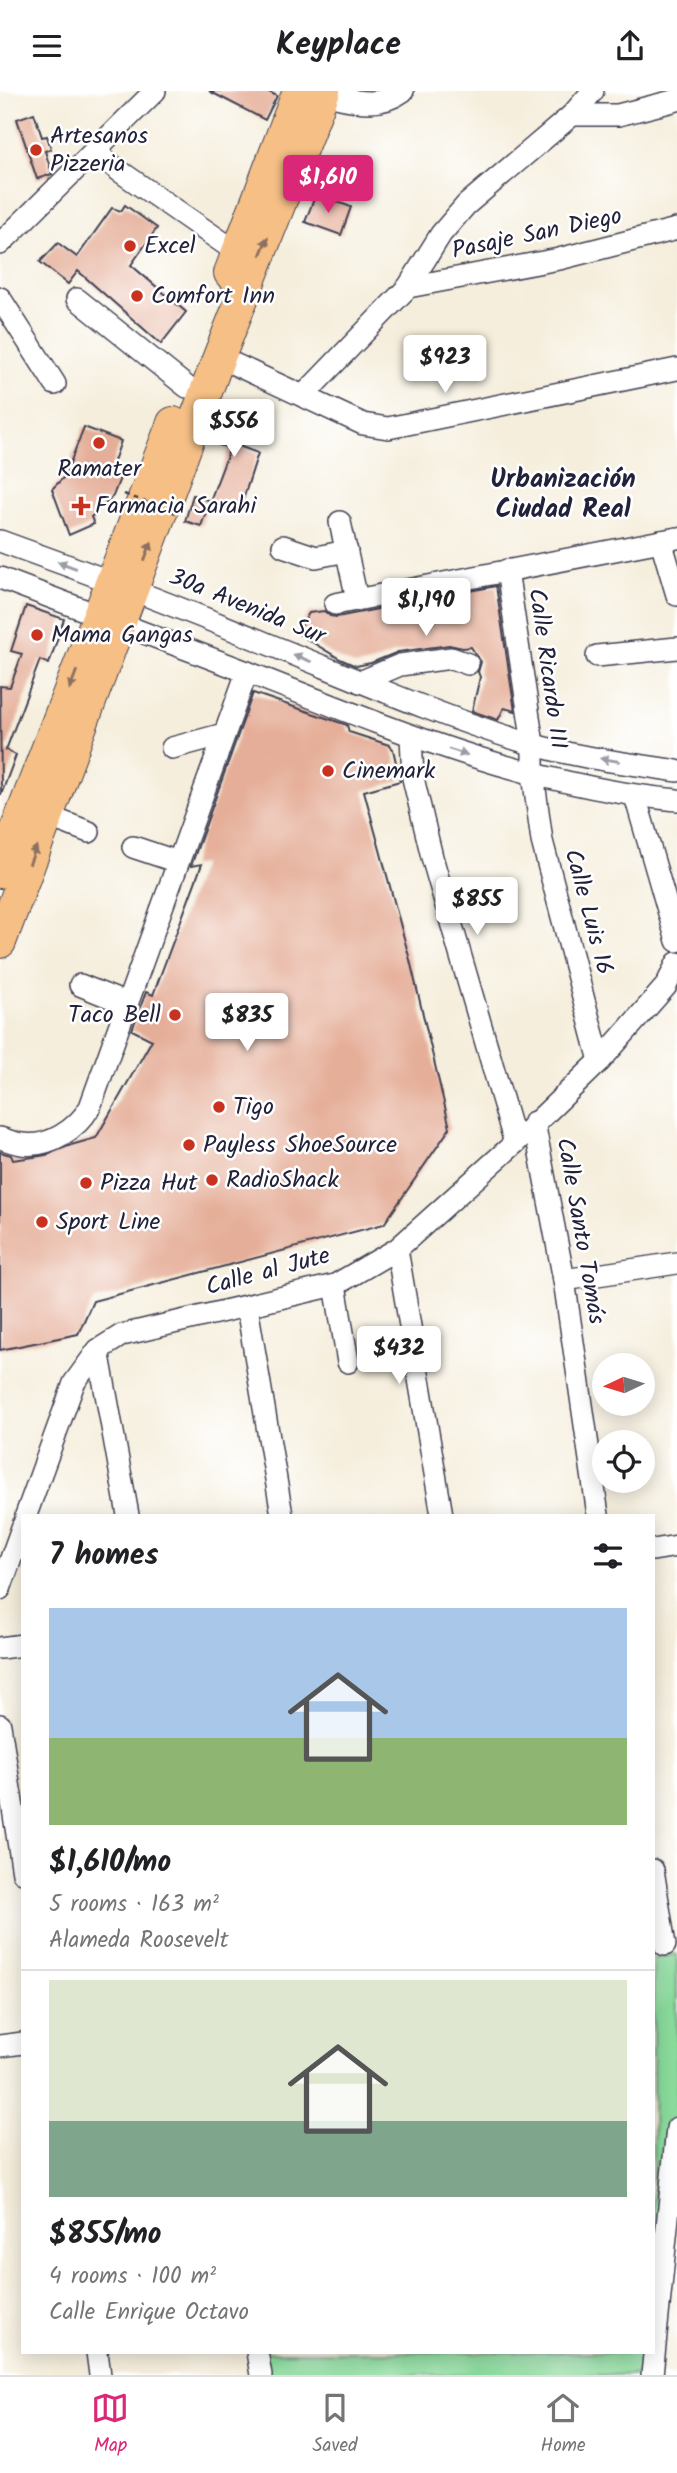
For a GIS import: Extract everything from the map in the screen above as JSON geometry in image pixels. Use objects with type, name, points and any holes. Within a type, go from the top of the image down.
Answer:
[{"type":"highway","points":[[123,585],[187,387],[238,253],[315,92]]},
{"type":"highway","points":[[0,872],[219,358],[315,92]]},
{"type":"highway","points":[[0,942],[47,816],[109,620]]},
{"type":"street","points":[[0,244],[155,91]]},
{"type":"street","points":[[315,92],[366,104],[391,100],[402,91]]},
{"type":"street","points":[[303,396],[408,287],[442,234],[466,205],[572,115],[593,91]]},
{"type":"street","points":[[572,115],[618,115],[677,100]]},
{"type":"street","points":[[95,151],[118,170],[238,253]]},
{"type":"street","name":"Pasaje San Diego","points":[[408,287],[559,258],[677,229]]},
{"type":"street","points":[[0,298],[55,384]]},
{"type":"street","points":[[77,299],[187,387]]},
{"type":"street","points":[[219,358],[363,424],[387,428],[677,369]]},
{"type":"street","points":[[340,521],[357,599]]},
{"type":"street","points":[[335,604],[669,539],[677,595]]},
{"type":"street","name":"30a Avenida Sur","points":[[0,541],[123,585],[385,692],[533,744],[600,759],[677,771]]},
{"type":"street","points":[[282,546],[316,557],[347,551]]},
{"type":"street","name":"Calle Ricardo III","points":[[507,570],[533,744],[533,774]]},
{"type":"street","points":[[0,578],[460,754],[533,774],[635,796],[677,800]]},
{"type":"street","points":[[597,656],[677,648]]},
{"type":"street","points":[[360,682],[400,665],[451,658],[468,664]]},
{"type":"street","points":[[312,698],[338,701],[347,698],[348,691],[329,669]]},
{"type":"street","points":[[0,1138],[35,1144],[63,1135],[82,1120],[90,1107],[247,672]]},
{"type":"street","points":[[371,720],[358,705],[361,698],[385,692]]},
{"type":"street","points":[[172,748],[224,734]]},
{"type":"street","points":[[411,736],[414,778],[432,857],[515,1143]]},
{"type":"street","name":"Calle Luis 16","points":[[533,774],[541,841],[600,1061]]},
{"type":"street","points":[[635,796],[677,941]]},
{"type":"street","points":[[47,816],[89,832]]},
{"type":"street","points":[[133,847],[178,862]]},
{"type":"street","name":"Calle al Jute","points":[[26,1514],[74,1383],[98,1350],[122,1335],[335,1285],[397,1249],[515,1143],[534,1122],[672,994],[677,963]]},
{"type":"street","points":[[80,985],[127,1004]]},
{"type":"street","name":"Calle Santo Tomás","points":[[534,1122],[564,1280],[597,1514]]},
{"type":"street","points":[[397,1249],[442,1514]]},
{"type":"street","points":[[564,1280],[677,1263]]},
{"type":"street","points":[[335,1285],[348,1362]]},
{"type":"street","points":[[247,1307],[282,1514]]},
{"type":"street","points":[[98,1350],[128,1514]]},
{"type":"street","points":[[0,1589],[21,1531]]},
{"type":"street","points":[[655,1550],[677,1546]]},
{"type":"street","points":[[0,1648],[21,1645]]},
{"type":"street","points":[[0,1725],[21,1860]]},
{"type":"street","points":[[655,1882],[665,1945]]},
{"type":"street","points":[[0,2046],[21,2043]]},
{"type":"street","points":[[655,2352],[673,2215],[677,2128]]},
{"type":"street","points":[[97,2354],[100,2375]]},
{"type":"street","points":[[257,2354],[261,2375]]},
{"type":"street","points":[[652,2375],[655,2354]]},
{"type":"path","points":[[124,494],[176,513]]},
{"type":"green space","points":[[677,1954],[677,2115],[655,2324],[655,1958]]},
{"type":"green space","points":[[257,2354],[652,2354],[649,2375],[261,2375]]},
{"type":"building","points":[[209,91],[267,91],[277,96],[265,120]]},
{"type":"building","points":[[34,113],[42,137],[47,136],[51,149],[45,151],[52,174],[37,179],[17,119]]},
{"type":"building","points":[[316,194],[351,207],[341,235],[305,222]]},
{"type":"building","name":"Comfort Inn","points":[[125,205],[157,228],[131,265],[186,312],[161,344],[78,271],[68,284],[40,262],[58,243],[77,257],[112,208],[121,211]]},
{"type":"building","points":[[230,401],[247,407],[243,419],[251,422],[241,447],[258,453],[239,512],[210,501],[230,448],[213,443]]},
{"type":"building","points":[[84,427],[121,441],[109,475],[120,478],[113,496],[91,517],[94,524],[69,535],[52,489],[65,476]]},
{"type":"building","points":[[193,495],[210,501],[201,526],[185,521]]},
{"type":"building","points":[[496,586],[515,711],[504,708],[498,720],[472,711],[481,662],[471,647],[449,645],[398,652],[356,666],[297,633],[309,613],[324,611],[337,617]]},
{"type":"building","points":[[26,606],[64,619],[49,664],[40,660],[6,750],[16,755],[1,795],[0,686],[10,687],[22,654],[11,651]]},
{"type":"building","points":[[253,693],[347,725],[349,732],[389,745],[393,749],[400,781],[364,791],[410,960],[450,1128],[384,1224],[93,1301],[78,1334],[0,1350],[0,1152],[11,1155],[13,1160],[34,1157],[96,1138],[152,1040],[132,1030],[146,992],[153,995],[202,864],[191,866]]},
{"type":"place","name":"Artesanos Pizzeria","points":[[36,150]]},
{"type":"place","name":"Excel","points":[[130,246]]},
{"type":"place","name":"Comfort Inn","points":[[137,296]]},
{"type":"place","name":"Ramater","points":[[99,443]]},
{"type":"place","name":"Farmacia Sarahi","points":[[81,506]]},
{"type":"place","name":"Mama Gangas","points":[[37,635]]},
{"type":"place","name":"Cinemark","points":[[328,771]]},
{"type":"place","name":"Taco Bell","points":[[175,1015]]},
{"type":"place","name":"Tigo","points":[[219,1107]]},
{"type":"place","name":"Payless ShoeSource","points":[[189,1145]]},
{"type":"place","name":"RadioShack","points":[[212,1180]]},
{"type":"place","name":"Pizza Hut","points":[[86,1183]]},
{"type":"place","name":"Sport Line","points":[[42,1222]]},
{"type":"district","name":"Urbanización Ciudad Real","points":[[563,494]]}]
